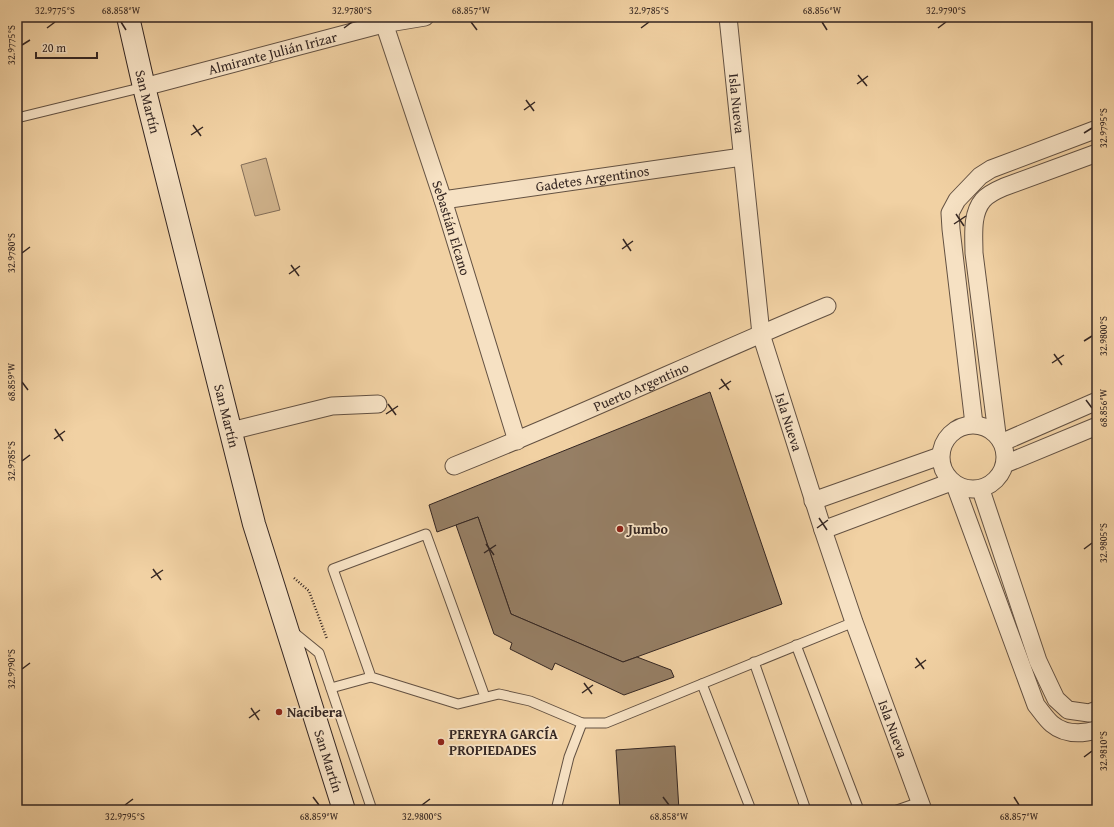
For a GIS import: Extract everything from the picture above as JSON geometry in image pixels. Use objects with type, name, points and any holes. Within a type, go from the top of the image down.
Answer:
[{"type":"main road","name":"San Martín","points":[[128,17],[144,87],[254,524],[344,810]]},
{"type":"street","name":"Almirante Julián Irizar","points":[[144,87],[383,20],[425,17]]},
{"type":"street","name":"Isla Nueva","points":[[728,17],[761,334],[813,501],[854,622],[921,806]]},
{"type":"street","name":"Sebastián Elcano","points":[[383,20],[443,200],[517,441]]},
{"type":"street","points":[[974,424],[950,213],[957,200],[968,187],[990,169],[1097,129]]},
{"type":"street","points":[[1006,464],[1000,438],[974,253],[974,226],[978,210],[982,201],[991,193],[1097,153]]},
{"type":"street","name":"Gadetes Argentinos","points":[[443,200],[742,157]]},
{"type":"street","name":"Puerto Argentino","points":[[454,466],[517,441],[827,306]]},
{"type":"street","points":[[1000,438],[1097,401]]},
{"type":"street","points":[[230,431],[332,406],[378,404]]},
{"type":"street","points":[[1000,438],[986,427],[974,424],[958,428],[946,440],[940,456],[943,470],[953,483],[1036,705],[1053,725],[1066,732],[1085,733],[1097,730]]},
{"type":"street","points":[[823,530],[953,483],[968,490],[981,490],[997,480],[1006,464],[1097,426]]},
{"type":"street","points":[[813,501],[940,456]]},
{"type":"street","points":[[981,490],[1038,661],[1056,699],[1068,710],[1089,713],[1097,710]]},
{"type":"lane","points":[[17,118],[144,87]]},
{"type":"lane","points":[[371,677],[333,569],[426,534],[484,697]]},
{"type":"lane","points":[[331,688],[371,677],[458,704],[499,694],[530,701],[582,723],[606,723],[854,622]]},
{"type":"lane","points":[[286,626],[320,653],[372,810]]},
{"type":"lane","points":[[796,645],[859,810]]},
{"type":"lane","points":[[754,662],[806,810]]},
{"type":"lane","points":[[702,684],[750,810]]},
{"type":"lane","points":[[556,810],[569,757],[582,723]]},
{"type":"lane","points":[[897,810],[921,806]]},
{"type":"shaded area","points":[[266,158],[280,210],[255,216],[241,165]]},
{"type":"building","name":"Jumbo","points":[[710,392],[782,604],[623,662],[511,614],[478,517],[437,532],[429,505]]},
{"type":"building","points":[[478,517],[511,614],[623,662],[637,657],[671,670],[674,677],[624,695],[555,663],[552,670],[510,649],[512,643],[494,634],[456,525]]},
{"type":"building","points":[[675,746],[679,810],[620,810],[616,750]]},
{"type":"place","name":"Jumbo","points":[[620,529]]},
{"type":"place","name":"Nacibera","points":[[279,712]]},
{"type":"place","name":"PEREYRA GARCÍA PROPIEDADES","points":[[441,742]]}]
